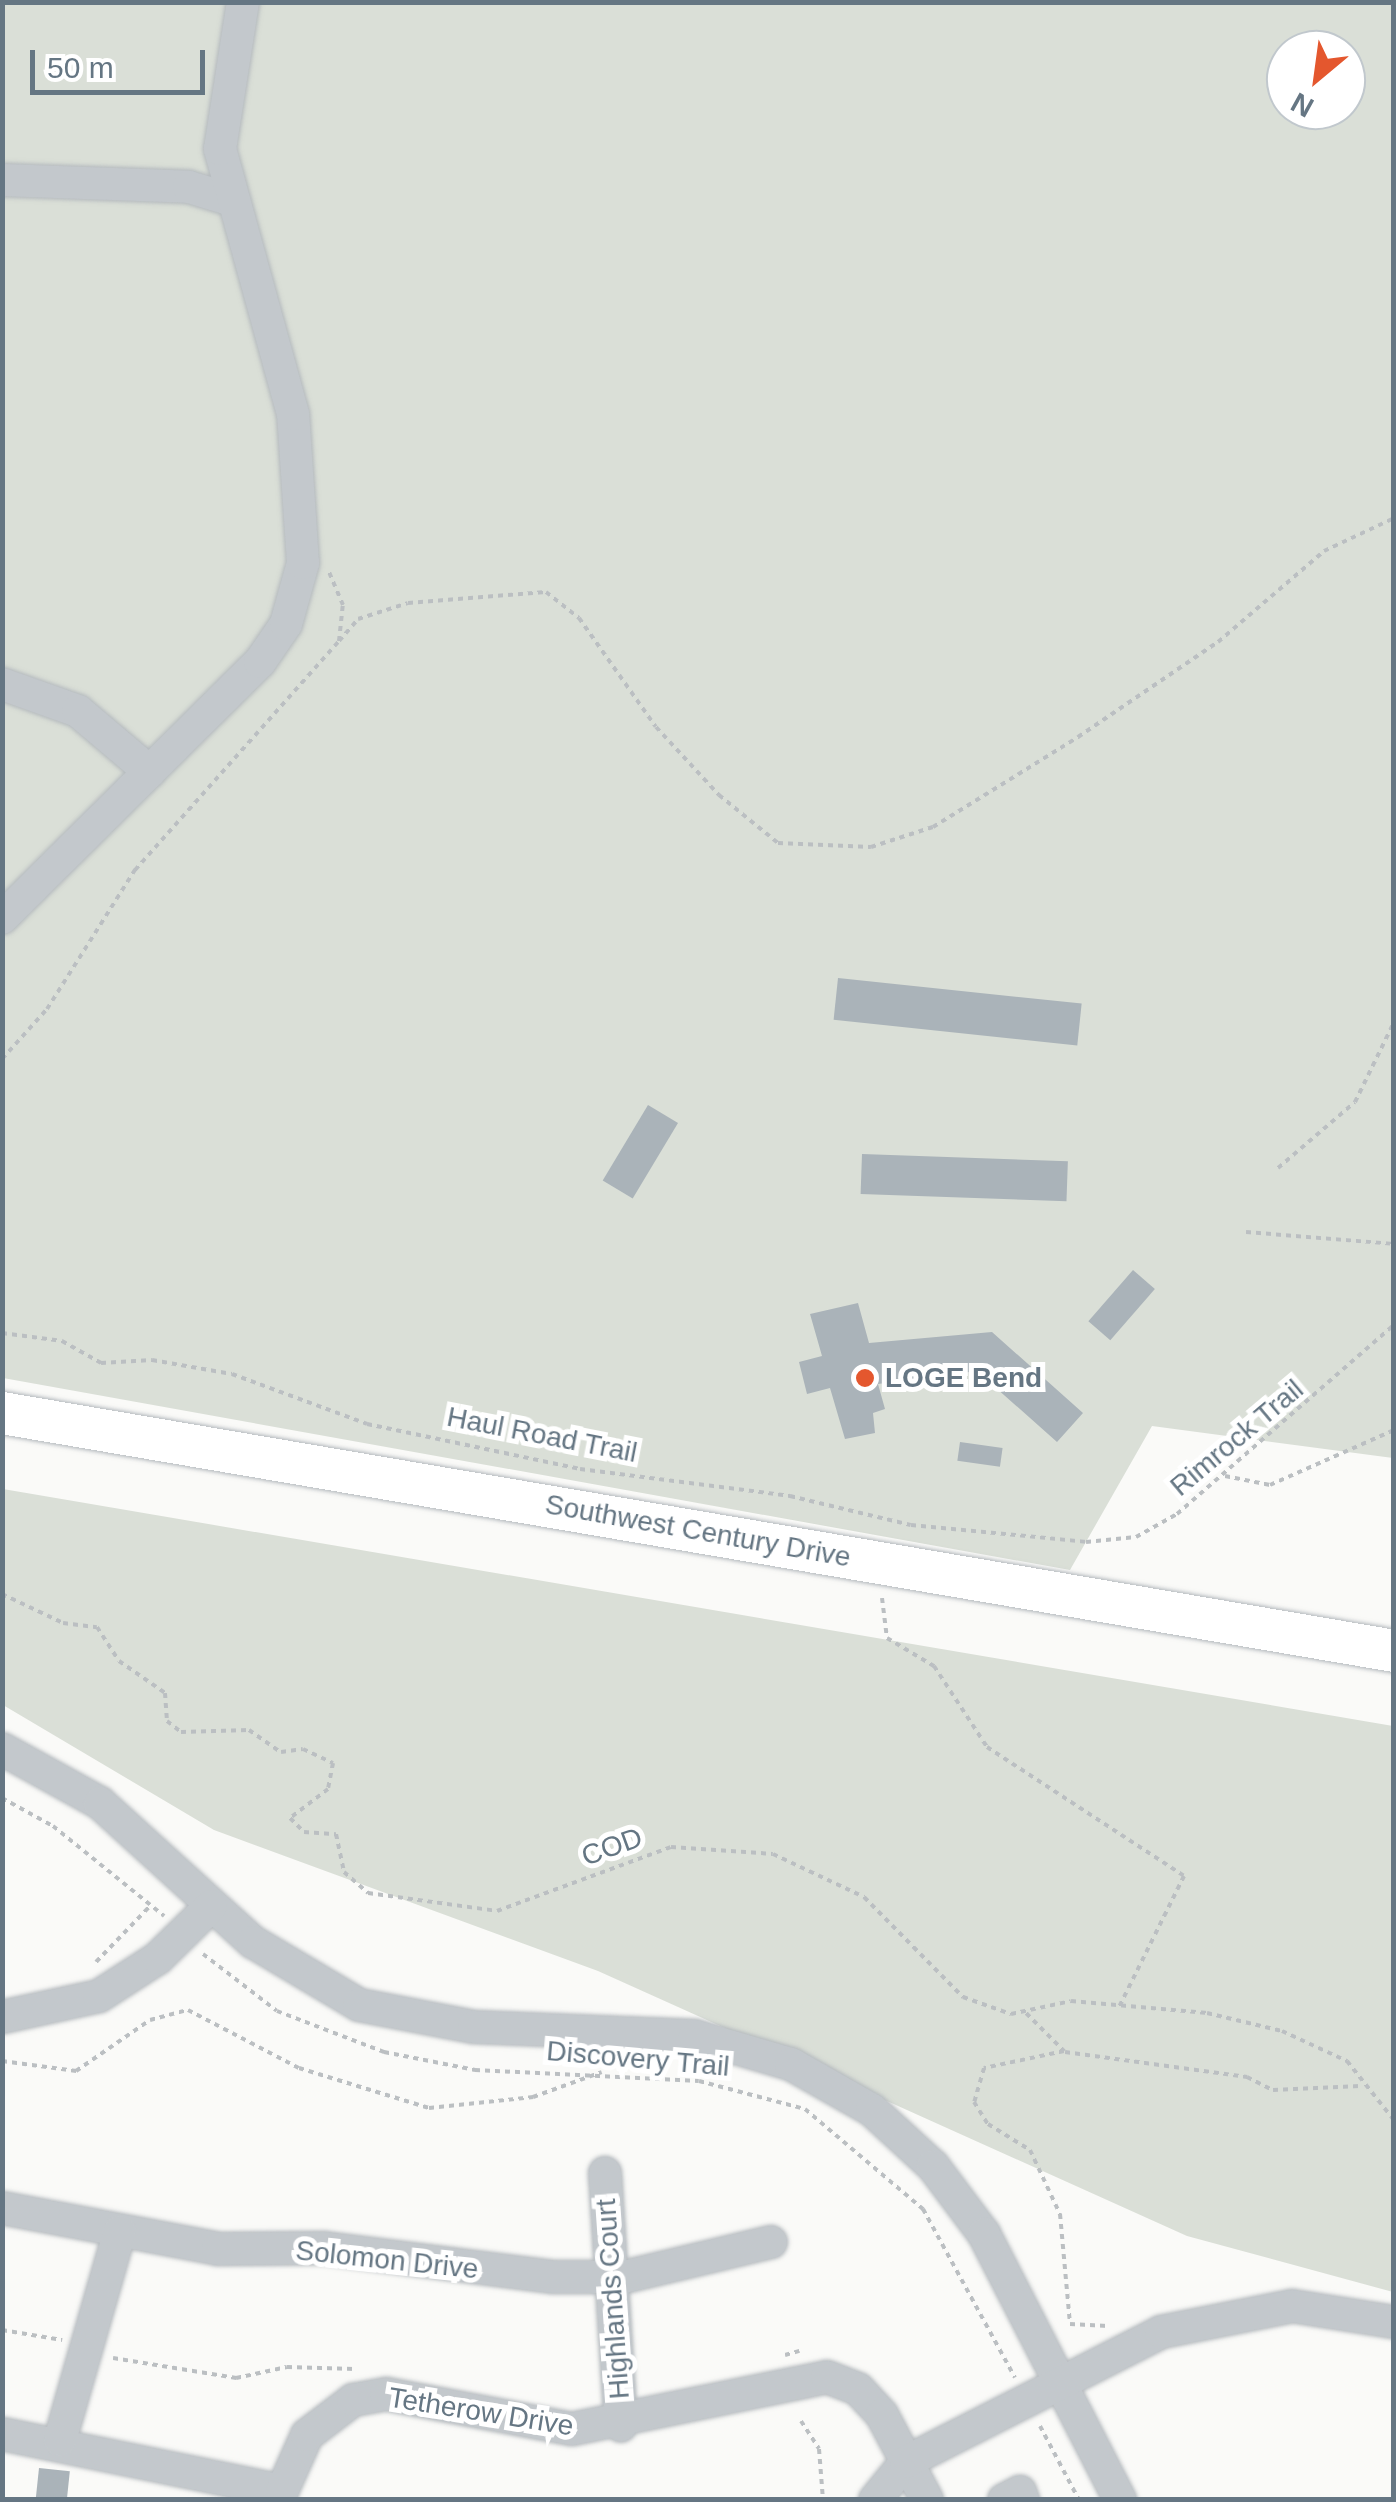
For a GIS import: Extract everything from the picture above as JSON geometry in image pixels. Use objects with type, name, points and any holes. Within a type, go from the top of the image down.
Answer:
[{"type":"main road","name":"Southwest Century Drive","points":[[2,1413],[1394,1651]]},
{"type":"street","points":[[2,918],[260,662],[286,624],[304,544],[293,414],[229,199],[224,92],[242,2]]},
{"type":"street","points":[[2,180],[189,187],[229,199]]},
{"type":"street","points":[[2,684],[78,711],[150,772]]},
{"type":"street","points":[[2,1748],[100,1803],[210,1906],[301,1976],[359,2005],[474,2027],[694,2036],[751,2048],[834,2086],[905,2136],[962,2199],[1120,2500]]},
{"type":"street","points":[[2,2018],[99,1996],[184,1934],[210,1906]]},
{"type":"street","name":"Highlands Court","points":[[605,2173],[620,2424]]},
{"type":"street","name":"Solomon Drive","points":[[2,2208],[218,2248],[324,2248],[612,2278],[771,2242]]},
{"type":"street","points":[[60,2440],[120,2231]]},
{"type":"street","points":[[876,2500],[906,2462],[1123,2351],[1248,2309],[1347,2310],[1394,2322]]},
{"type":"street","name":"Tetherow Drive","points":[[2,2434],[60,2440],[282,2491],[326,2418],[386,2394],[572,2429],[620,2424],[827,2377],[870,2402],[927,2500]]},
{"type":"street","points":[[1004,2500],[1020,2492],[1023,2500]]},
{"type":"path","points":[[2,1058],[47,1009],[135,870],[358,619],[408,603],[546,592],[578,618],[681,754],[778,843],[871,847],[933,827],[1078,737],[1218,642],[1324,551],[1394,518]]},
{"type":"path","points":[[304,544],[336,580],[339,641]]},
{"type":"path","points":[[1278,1168],[1354,1102],[1394,1022]]},
{"type":"path","points":[[1246,1232],[1394,1244]]},
{"type":"path","name":"Rimrock Trail","points":[[1086,1542],[1136,1537],[1226,1476],[1394,1324]]},
{"type":"path","name":"Haul Road Trail","points":[[2,1333],[62,1342],[100,1363],[152,1360],[232,1374],[367,1424],[580,1469],[790,1496],[911,1525],[1086,1542]]},
{"type":"path","points":[[1226,1476],[1270,1485],[1394,1430]]},
{"type":"path","points":[[888,1564],[879,1616],[887,1638],[934,1666],[987,1748],[1184,1876],[1118,2009]]},
{"type":"path","name":"COD","points":[[2,1594],[62,1623],[97,1627],[119,1662],[165,1693],[167,1721],[181,1732],[248,1730],[281,1752],[304,1749],[333,1763],[328,1789],[290,1818],[304,1832],[336,1834],[344,1872],[368,1893],[497,1911],[671,1847],[733,1846],[846,1885],[952,1991],[1026,2011],[1071,2001],[1118,2009],[1207,2014],[1282,2032],[1347,2061],[1360,2086],[1394,2120]]},
{"type":"path","name":"Discovery Trail","points":[[2,1798],[151,1904],[242,1991],[347,2041],[475,2070],[606,2070],[755,2090],[842,2134],[923,2209],[1079,2500]]},
{"type":"path","points":[[88,1968],[151,1904]]},
{"type":"path","points":[[2,2061],[76,2071],[150,2020],[188,2010],[286,2062],[428,2108],[534,2097],[606,2070]]},
{"type":"path","points":[[1026,2011],[1064,2051]]},
{"type":"path","points":[[1123,2351],[1107,2325],[1070,2324],[1060,2214],[1030,2150],[988,2124],[974,2102],[984,2068],[1064,2051],[1247,2078],[1273,2090],[1360,2086]]},
{"type":"path","points":[[801,2422],[818,2450],[823,2500]]},
{"type":"shaded area","points":[[2,3],[1393,3],[1393,1458],[1152,1426],[1070,1570],[3,1378]]},
{"type":"shaded area","points":[[3,1489],[1393,1726],[1393,2292],[1187,2236],[598,1971],[214,1830],[3,1705]]},
{"type":"building","points":[[838,978],[1082,1004],[1077,1045],[834,1020]]},
{"type":"building","points":[[648,1105],[678,1123],[633,1198],[603,1180]]},
{"type":"building","points":[[862,1154],[1068,1161],[1066,1201],[861,1194]]},
{"type":"building","name":"LOGE Bend","points":[[1133,1270],[1155,1289],[1110,1340],[1088,1321]]},
{"type":"building","name":"LOGE Bend","points":[[858,1303],[869,1343],[992,1332],[1083,1413],[1057,1442],[977,1371],[878,1384],[885,1409],[873,1413],[875,1433],[845,1439],[830,1388],[807,1394],[799,1362],[822,1356],[810,1314]]},
{"type":"building","points":[[960,1442],[1003,1448],[1000,1467],[957,1461]]},
{"type":"building","points":[[39,2468],[70,2471],[67,2500],[36,2500]]},
{"type":"place","name":"LOGE Bend","points":[[865,1378]]}]
